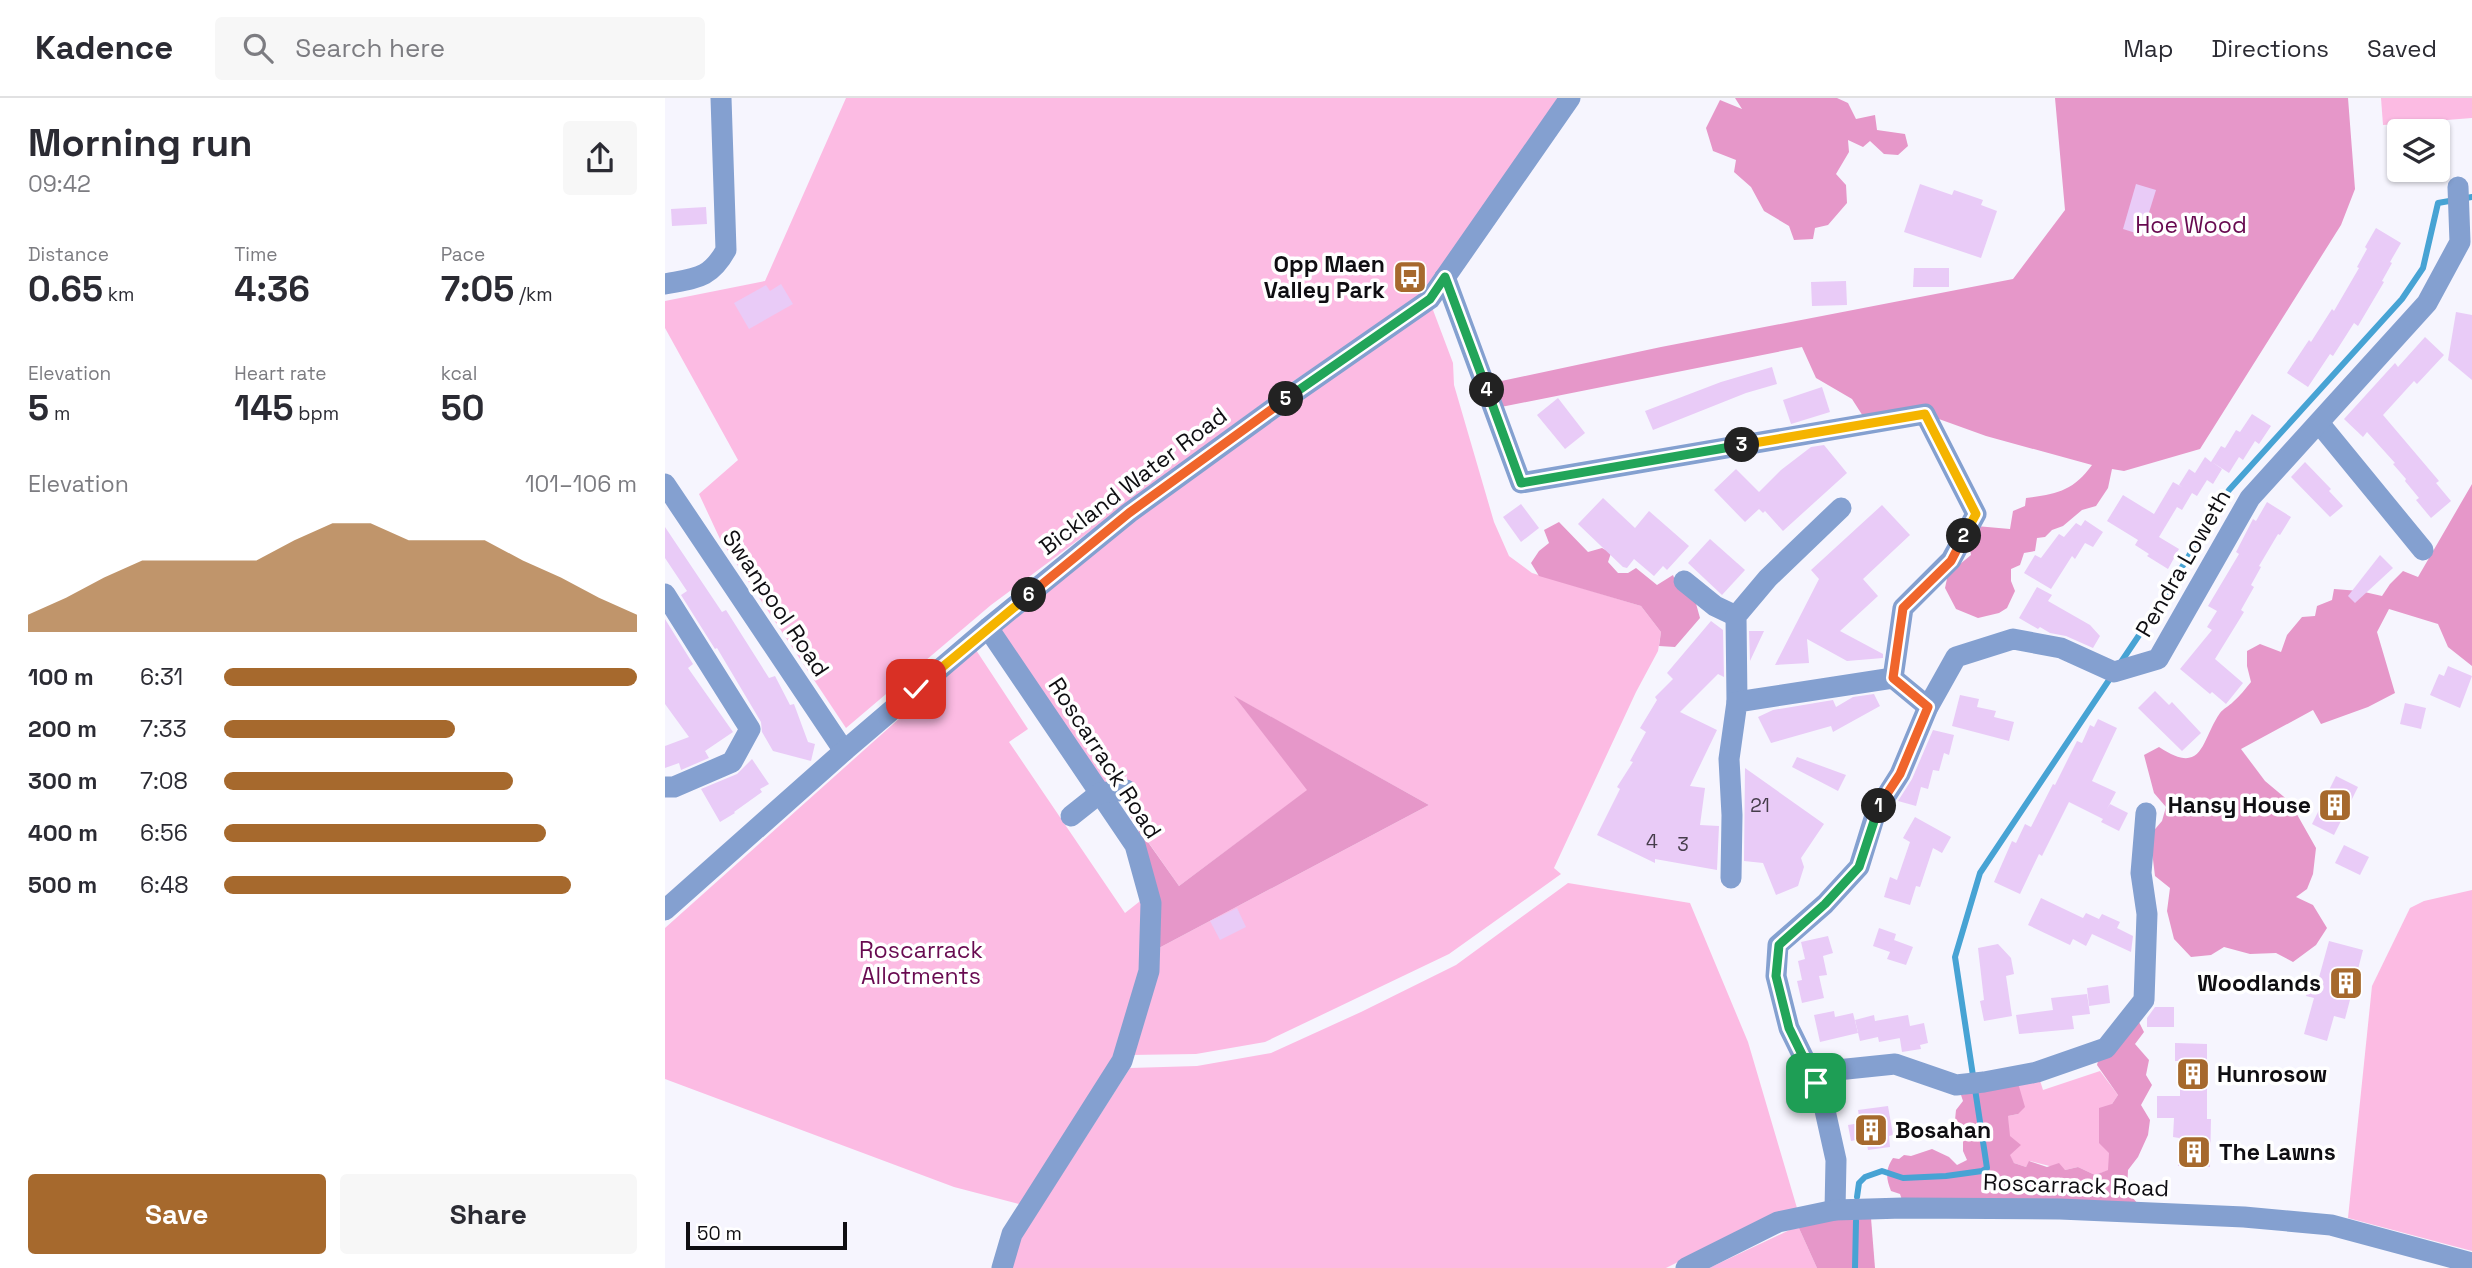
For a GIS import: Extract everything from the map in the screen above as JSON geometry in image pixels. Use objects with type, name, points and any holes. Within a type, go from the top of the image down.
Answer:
[{"type":"street","points":[[665,284],[700,278],[716,267],[726,250],[721,98]]},
{"type":"street","name":"Bickland Water Road","points":[[665,909],[988,628],[1129,513],[1430,299],[1570,98]]},
{"type":"street","name":"Pendra Loweth","points":[[1835,1210],[1836,1160],[1816,1083],[1789,1028],[1776,976],[1779,945],[1825,904],[1859,867],[1876,811],[1900,774],[1928,707],[1956,657],[2013,639],[2061,648],[2114,672],[2158,659],[2250,498],[2427,303],[2461,242],[2458,187]]},
{"type":"street","points":[[1445,277],[1521,483],[1925,414],[1976,514],[1951,561],[1903,608],[1893,678]]},
{"type":"street","points":[[2319,423],[2423,550]]},
{"type":"street","name":"Swanpool Road","points":[[665,484],[844,751]]},
{"type":"street","points":[[1731,878],[1729,759],[1737,702],[1736,616],[1768,578],[1841,508]]},
{"type":"street","points":[[1684,581],[1715,606],[1736,616]]},
{"type":"street","points":[[665,594],[750,729],[732,762],[674,788],[665,787]]},
{"type":"street","name":"Roscarrack Road","points":[[988,628],[1135,845],[1151,903],[1149,971],[1122,1061],[1012,1234],[1002,1268]]},
{"type":"street","points":[[1737,702],[1893,678],[1928,707]]},
{"type":"street","points":[[1071,816],[1100,793],[1126,790]]},
{"type":"street","points":[[1816,1083],[1837,1070],[1895,1065],[1956,1085],[1974,1083],[2037,1072],[2106,1048],[2144,1000],[2147,914],[2141,873],[2146,813]]},
{"type":"street","name":"Roscarrack Road","points":[[1686,1268],[1778,1223],[1835,1210],[2060,1209],[2244,1217],[2331,1225],[2472,1263]]},
{"type":"green space","points":[[846,98],[1570,98],[1430,299],[1352,342],[1289,384],[991,605],[846,728],[720,539],[699,494],[738,460],[665,328],[665,301],[765,281]]},
{"type":"green space","points":[[1735,98],[1837,98],[1848,103],[1856,119],[1875,115],[1877,130],[1905,134],[1908,146],[1898,155],[1884,154],[1870,141],[1863,147],[1848,140],[1849,152],[1836,174],[1846,185],[1847,203],[1828,225],[1815,228],[1813,239],[1794,240],[1789,226],[1764,211],[1751,187],[1734,172],[1736,160],[1713,151],[1706,128],[1720,100],[1742,109]]},
{"type":"green space","name":"Hoe Wood","points":[[2055,98],[2348,98],[2355,189],[2341,225],[2200,449],[2124,471],[2112,469],[2108,488],[2096,506],[2082,510],[2063,526],[2052,530],[2045,537],[2037,538],[2035,551],[2024,553],[2020,565],[2011,569],[2011,581],[2015,591],[2007,608],[1999,613],[1978,618],[1956,609],[1945,588],[1948,574],[1971,555],[1969,543],[1976,526],[2010,529],[2013,511],[2025,506],[2026,498],[2064,490],[2078,481],[2092,465],[1986,436],[1925,414],[1868,424],[1852,399],[1816,378],[1802,347],[1501,407],[1492,383],[1661,347],[2013,279],[2065,210]]},
{"type":"green space","points":[[2381,98],[2472,98],[2472,118],[2387,119],[2387,125],[2383,125]]},
{"type":"green space","points":[[1430,302],[1453,363],[1454,385],[1494,522],[1509,556],[1532,573],[1641,606],[1661,632],[1658,651],[1636,692],[1554,868],[1561,874],[1449,954],[1265,1042],[1196,1054],[1130,1055],[1157,949],[1429,805],[1235,697],[1308,790],[1179,886],[1125,809],[1127,776],[1121,780],[1100,783],[996,630],[1133,516]]},
{"type":"green space","points":[[2472,484],[2472,666],[2448,647],[2438,624],[2389,609],[2377,632],[2395,693],[2368,707],[2321,724],[2313,710],[2241,749],[2265,781],[2290,802],[2316,848],[2313,874],[2307,889],[2296,897],[2313,905],[2327,928],[2316,945],[2293,962],[2276,953],[2250,954],[2224,947],[2211,955],[2191,957],[2174,939],[2167,911],[2170,888],[2155,876],[2150,835],[2162,821],[2166,807],[2154,793],[2144,755],[2159,747],[2174,755],[2193,757],[2204,744],[2220,713],[2251,682],[2247,651],[2260,644],[2281,652],[2287,635],[2302,617],[2315,616],[2317,606],[2332,600],[2334,589],[2382,596],[2403,571],[2418,577]]},
{"type":"green space","points":[[1559,522],[1588,552],[1602,548],[1611,553],[1608,562],[1618,573],[1628,573],[1636,568],[1657,585],[1673,575],[1677,585],[1695,600],[1700,618],[1675,647],[1659,646],[1661,632],[1641,606],[1539,576],[1531,563],[1549,543],[1544,530]]},
{"type":"green space","name":"Roscarrack Allotments","points":[[976,650],[1028,729],[1009,742],[1125,913],[1144,898],[1141,967],[1114,1060],[1023,1205],[954,1187],[665,1079],[665,928]]},
{"type":"green space","points":[[1234,696],[1429,805],[1157,949],[1157,903],[1138,828],[1179,886],[1307,790]]},
{"type":"green space","points":[[1568,883],[1690,903],[1748,1042],[1797,1208],[1774,1214],[1666,1268],[1011,1268],[1021,1238],[1130,1068],[1197,1066],[1271,1053],[1456,965]]},
{"type":"green space","points":[[2472,890],[2472,1251],[2348,1218],[2372,986],[2410,908],[2424,901]]},
{"type":"green space","points":[[2138,1020],[2144,1032],[2135,1044],[2149,1060],[2146,1075],[2152,1085],[2141,1105],[2150,1120],[2148,1135],[2138,1157],[2128,1170],[2127,1191],[2143,1210],[1902,1200],[1900,1194],[1891,1191],[1887,1174],[1893,1158],[1899,1159],[1904,1155],[1911,1156],[1932,1149],[1949,1157],[1957,1165],[1967,1160],[1963,1151],[1963,1125],[1955,1120],[1956,1110],[1963,1101],[1961,1095],[2018,1083],[2025,1107],[2018,1114],[2008,1116],[2010,1136],[2021,1145],[2010,1155],[2014,1163],[2026,1167],[2029,1161],[2047,1167],[2059,1163],[2065,1170],[2078,1167],[2095,1175],[2108,1170],[2109,1153],[2099,1143],[2099,1108],[2112,1104],[2118,1095],[2097,1065],[2100,1053]]},
{"type":"green space","points":[[2100,1071],[2118,1095],[2112,1104],[2109,1170],[2095,1175],[2078,1167],[2065,1170],[2030,1161],[2026,1167],[2014,1163],[2009,1155],[2008,1116],[2018,1114],[2018,1083],[2038,1074],[2043,1090]]},
{"type":"green space","points":[[1834,1218],[1871,1218],[1875,1268],[1817,1268],[1798,1226]]},
{"type":"green space","points":[[1798,1226],[1817,1268],[1709,1268]]},
{"type":"building","points":[[1920,184],[1952,195],[1954,190],[1983,200],[1981,205],[1997,211],[1981,258],[1904,232]]},
{"type":"building","points":[[2136,184],[2156,190],[2142,235],[2123,229]]},
{"type":"building","points":[[706,207],[707,224],[672,226],[671,209]]},
{"type":"building","points":[[2376,228],[2401,243],[2390,262],[2392,263],[2382,281],[2384,282],[2358,326],[2354,323],[2333,356],[2330,354],[2308,387],[2287,373],[2332,309],[2334,311],[2359,268],[2357,267],[2367,249],[2365,247]]},
{"type":"building","points":[[1914,268],[1949,268],[1949,287],[1913,287]]},
{"type":"building","points":[[1846,281],[1847,305],[1812,306],[1811,282]]},
{"type":"building","points":[[781,284],[793,304],[749,329],[734,303],[766,285],[770,291]]},
{"type":"building","points":[[2456,312],[2472,315],[2472,380],[2448,360]]},
{"type":"building","points":[[2425,337],[2444,355],[2417,384],[2414,381],[2383,415],[2439,481],[2436,483],[2451,501],[2431,518],[2416,500],[2419,498],[2393,464],[2395,463],[2367,432],[2363,437],[2344,419],[2395,363],[2398,367]]},
{"type":"building","points":[[1772,367],[1777,384],[1746,393],[1653,430],[1645,411],[1721,382]]},
{"type":"building","points":[[1822,387],[1830,412],[1791,424],[1783,400]]},
{"type":"building","points":[[1558,398],[1585,433],[1565,449],[1537,415]]},
{"type":"building","points":[[2252,414],[2271,426],[2259,444],[2255,441],[2243,460],[2239,457],[2229,473],[2212,462],[2222,469],[2213,484],[2207,480],[2197,496],[2192,493],[2182,510],[2177,507],[2159,537],[2179,549],[2168,569],[2135,545],[2138,540],[2107,521],[2123,495],[2154,514],[2173,482],[2182,487],[2179,485],[2189,469],[2195,473],[2205,457],[2211,462],[2221,446],[2225,448],[2236,430],[2240,432]]},
{"type":"building","points":[[1824,445],[1847,473],[1783,531],[1765,511],[1763,513],[1759,509],[1745,522],[1714,490],[1736,469],[1759,492],[1781,470],[1811,447]]},
{"type":"building","points":[[2305,462],[2343,506],[2330,517],[2291,477]]},
{"type":"building","points":[[1603,498],[1635,528],[1649,511],[1689,546],[1667,570],[1663,566],[1654,576],[1634,559],[1627,568],[1623,567],[1578,524]]},
{"type":"building","points":[[2267,502],[2291,517],[2259,566],[2261,567],[2251,585],[2254,587],[2241,610],[2244,612],[2215,659],[2243,683],[2226,704],[2180,669],[2212,630],[2207,627],[2217,611],[2208,606],[2239,554],[2236,552],[2253,519],[2256,521]]},
{"type":"building","points":[[1521,504],[1539,528],[1521,542],[1503,517]]},
{"type":"building","points":[[1882,505],[1910,535],[1863,579],[1878,596],[1840,631],[1883,654],[1883,658],[1847,661],[1807,639],[1809,663],[1775,665],[1819,579],[1811,570]]},
{"type":"building","points":[[2085,520],[2103,532],[2093,547],[2085,543],[2075,559],[2072,556],[2051,589],[2024,573],[2035,555],[2041,558],[2059,534],[2064,537],[2076,523],[2081,526]]},
{"type":"building","points":[[665,527],[722,612],[726,610],[769,678],[775,676],[790,705],[794,704],[808,742],[815,744],[811,761],[773,751],[762,732],[761,722],[717,648],[715,649],[681,595],[687,591],[665,558]]},
{"type":"building","points":[[1710,539],[1745,570],[1722,595],[1688,563]]},
{"type":"building","points":[[2380,555],[2393,568],[2355,603],[2348,596]]},
{"type":"building","points":[[2037,587],[2052,595],[2048,601],[2090,625],[2100,636],[2093,648],[2040,627],[2038,629],[2019,618]]},
{"type":"building","points":[[665,619],[693,664],[688,668],[733,732],[705,751],[709,758],[681,770],[679,763],[665,768],[665,746],[689,737],[665,704]]},
{"type":"building","points":[[1711,621],[1723,630],[1724,677],[1718,674],[1680,712],[1717,730],[1690,786],[1705,788],[1700,825],[1719,826],[1717,870],[1655,859],[1655,863],[1597,835],[1620,789],[1617,787],[1633,762],[1630,761],[1646,732],[1640,728],[1657,700],[1655,697],[1673,679],[1667,673]]},
{"type":"building","points":[[1749,631],[1764,631],[1750,661]]},
{"type":"building","points":[[2448,666],[2472,676],[2460,708],[2430,695],[2439,674],[2444,676]]},
{"type":"building","points":[[2155,691],[2169,705],[2172,702],[2201,733],[2182,751],[2138,708]]},
{"type":"building","points":[[1874,694],[1880,706],[1833,732],[1831,726],[1771,743],[1758,717],[1773,710],[1833,700],[1836,707],[1853,697]]},
{"type":"building","points":[[1960,695],[1979,699],[1977,707],[1996,711],[1994,717],[2014,722],[2009,741],[1952,726]]},
{"type":"building","points":[[2405,703],[2426,708],[2421,729],[2400,724]]},
{"type":"building","points":[[2098,719],[2117,728],[2092,781],[2116,792],[2107,809],[2110,804],[2128,813],[2119,831],[2101,822],[2103,819],[2069,802],[2020,894],[1994,882],[2012,841],[2016,843],[2025,824],[2031,827],[2077,741],[2082,743],[2090,725],[2094,727]]},
{"type":"building","points":[[1933,730],[1954,735],[1949,755],[1944,753],[1939,771],[1933,770],[1928,789],[1921,787],[1916,806],[1898,801],[1912,779]]},
{"type":"building","points":[[1797,757],[1846,775],[1838,791],[1792,767]]},
{"type":"building","points":[[752,759],[769,784],[720,822],[701,789],[737,774]]},
{"type":"building","points":[[1745,768],[1824,824],[1801,858],[1804,867],[1798,886],[1776,895],[1763,863],[1744,861]]},
{"type":"building","name":"Hansy House","points":[[2336,776],[2358,787],[2334,835],[2312,824]]},
{"type":"building","points":[[1915,817],[1951,837],[1942,853],[1933,848],[1920,887],[1916,886],[1910,905],[1884,897],[1890,877],[1897,880],[1910,842],[1903,838]]},
{"type":"building","points":[[2344,845],[2369,857],[2360,875],[2335,863]]},
{"type":"building","points":[[2041,898],[2083,918],[2086,913],[2099,919],[2102,914],[2120,922],[2117,928],[2133,936],[2131,952],[2092,934],[2086,946],[2073,939],[2070,945],[2028,925]]},
{"type":"building","points":[[1237,908],[1246,927],[1220,940],[1210,921]]},
{"type":"building","points":[[1879,928],[1896,934],[1894,940],[1913,947],[1906,965],[1887,959],[1890,952],[1873,946]]},
{"type":"building","points":[[1828,936],[1833,953],[1823,956],[1827,975],[1819,976],[1824,998],[1802,1003],[1797,981],[1802,980],[1798,961],[1805,959],[1801,942]]},
{"type":"building","name":"Woodlands","points":[[2329,941],[2363,950],[2345,1019],[2334,1016],[2327,1041],[2304,1034],[2314,998],[2306,996],[2311,979],[2318,981]]},
{"type":"building","points":[[1998,944],[2011,958],[2014,974],[2006,976],[2012,1016],[1984,1021],[1980,1001],[1984,1000],[1978,948]]},
{"type":"building","points":[[2108,985],[2110,1003],[2089,1006],[2087,988]]},
{"type":"building","points":[[2087,994],[2090,1014],[2072,1016],[2074,1029],[2019,1034],[2016,1015],[2053,1010],[2051,998]]},
{"type":"building","points":[[2155,1007],[2174,1007],[2174,1027],[2147,1027],[2147,1018]]},
{"type":"building","points":[[1834,1011],[1835,1017],[1853,1013],[1858,1033],[1820,1042],[1814,1015]]},
{"type":"building","points":[[1874,1015],[1875,1021],[1908,1015],[1910,1026],[1924,1023],[1928,1043],[1920,1045],[1921,1049],[1902,1052],[1900,1038],[1879,1042],[1878,1037],[1860,1041],[1855,1020]]},
{"type":"building","points":[[2175,1043],[2207,1044],[2207,1119],[2211,1119],[2210,1167],[2178,1166],[2179,1138],[2173,1137],[2174,1118],[2157,1118],[2157,1096],[2180,1096],[2180,1061],[2175,1061]]},
{"type":"building","name":"Bosahan","points":[[1888,1106],[1893,1135],[1889,1136],[1890,1147],[1868,1150],[1866,1138],[1851,1141],[1848,1125],[1860,1123],[1858,1110]]},
{"type":"waterway","points":[[2119,665],[2229,490],[2402,299],[2423,268],[2438,203],[2472,197]]},
{"type":"waterway","points":[[1857,1197],[1859,1183],[1865,1177],[1882,1171],[1903,1178],[1946,1176],[1987,1168],[1955,957],[1980,873],[2113,674]]},
{"type":"waterway","points":[[1855,1268],[1856,1221]]},
{"type":"place","name":"Opp Maen Valley Park","points":[[1410,277]]},
{"type":"place","name":"Hansy House","points":[[2335,805]]},
{"type":"place","name":"Woodlands","points":[[2346,983]]},
{"type":"place","name":"Hunrosow","points":[[2193,1074]]},
{"type":"place","name":"Bosahan","points":[[1871,1130]]},
{"type":"place","name":"The Lawns","points":[[2194,1152]]},
{"type":"route","points":[[916,689],[1129,513],[1430,299],[1445,277],[1521,483],[1925,414],[1976,514],[1951,561],[1903,608],[1893,678],[1928,707],[1900,774],[1876,811],[1859,867],[1825,904],[1779,945],[1776,976],[1789,1028],[1816,1083]]}]
